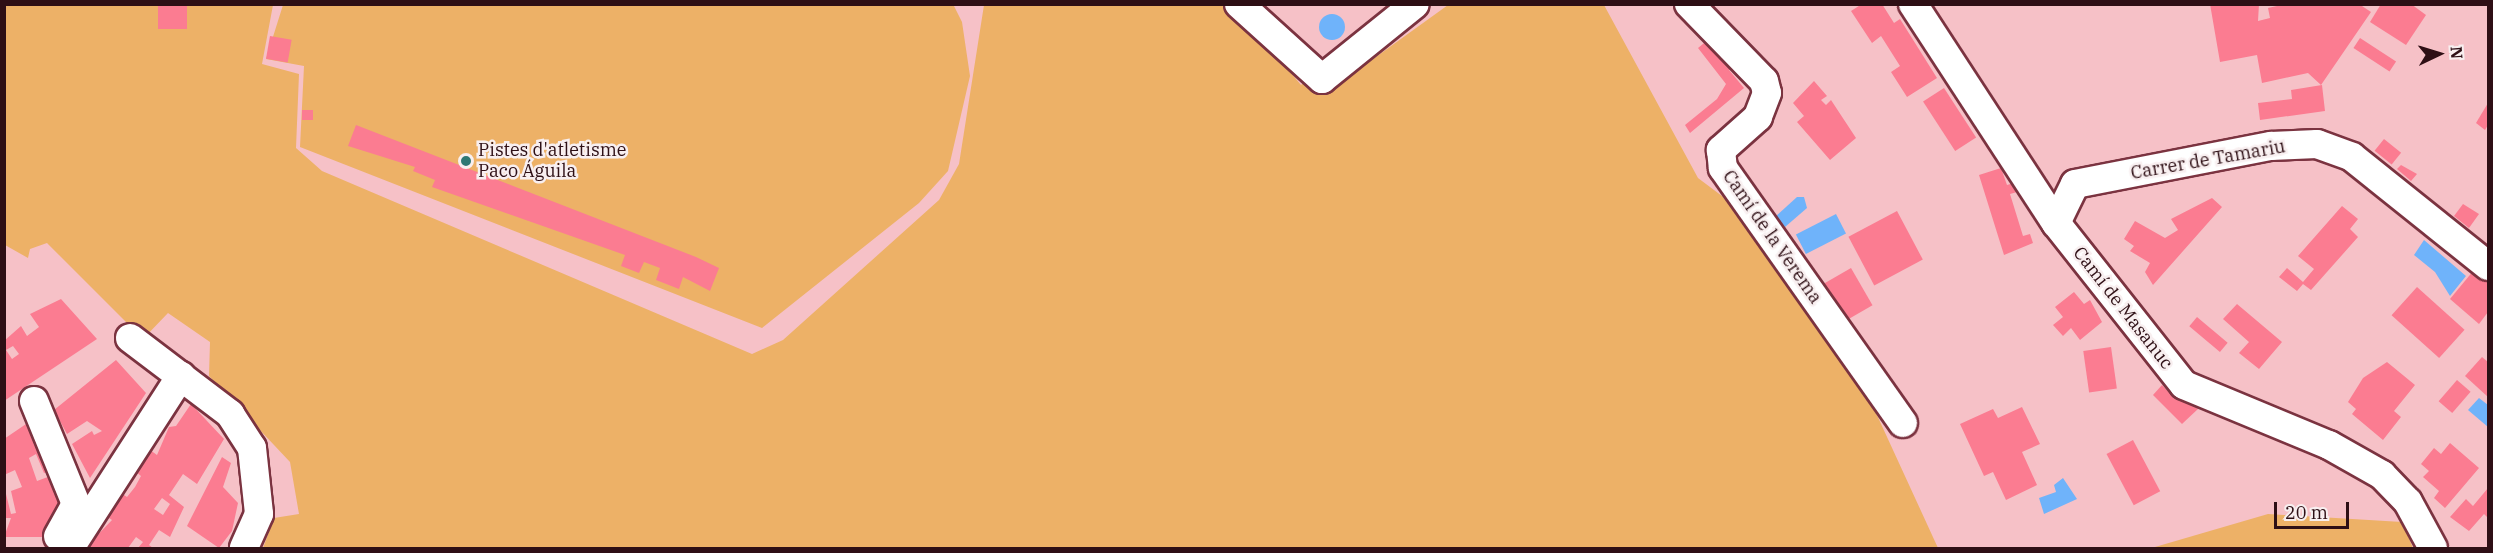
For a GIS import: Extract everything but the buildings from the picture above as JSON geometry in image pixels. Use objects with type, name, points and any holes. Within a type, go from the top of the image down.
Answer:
[{"type":"street","points":[[1239,4],[1322,79],[1415,4]]},
{"type":"street","name":"Camí de la Verema","points":[[1689,4],[1764,81],[1767,93],[1758,117],[1721,150],[1723,168],[1903,423]]},
{"type":"street","name":"Camí de Masanuc","points":[[1913,4],[2056,223],[2184,384],[2329,445],[2382,475],[2408,502],[2433,549]]},
{"type":"street","name":"Carrer de Tamariu","points":[[2056,223],[2075,184],[2271,146],[2317,144],[2352,157],[2488,266]]},
{"type":"street","points":[[130,338],[230,414],[252,448],[259,514],[244,549]]},
{"type":"street","points":[[69,549],[181,376]]},
{"type":"street","points":[[33,401],[76,504],[52,549]]},
{"type":"shaded area","points":[[953,4],[962,22],[970,76],[948,171],[919,203],[762,328],[300,147],[304,66],[266,59],[283,5]]},
{"type":"shaded area","points":[[5,5],[273,5],[262,64],[299,74],[296,148],[322,171],[752,354],[783,340],[939,200],[959,164],[984,5],[1235,5],[1301,85],[1344,47],[1362,67],[1448,5],[1604,5],[1698,178],[1726,199],[1876,413],[1938,548],[263,548],[274,518],[299,514],[290,462],[209,376],[210,342],[168,313],[143,339],[47,243],[30,249],[28,258],[5,245]]},
{"type":"shaded area","points":[[2268,514],[2402,522],[2413,548],[2155,547]]},
{"type":"water","points":[[1332,14],[1341,18],[1345,27],[1341,36],[1332,40],[1323,36],[1319,27],[1323,18]]},
{"type":"water","points":[[1797,197],[1804,197],[1807,208],[1785,227],[1776,216]]},
{"type":"water","points":[[1836,214],[1846,234],[1806,254],[1796,234]]},
{"type":"water","points":[[2424,240],[2466,276],[2450,296],[2435,272],[2414,255]]},
{"type":"water","points":[[2479,398],[2488,405],[2488,427],[2468,410]]},
{"type":"water","points":[[2063,478],[2077,499],[2044,514],[2039,498],[2056,492],[2054,485]]},
{"type":"place","name":"Pistes d'atletisme Paco Águila","points":[[466,161]]}]
